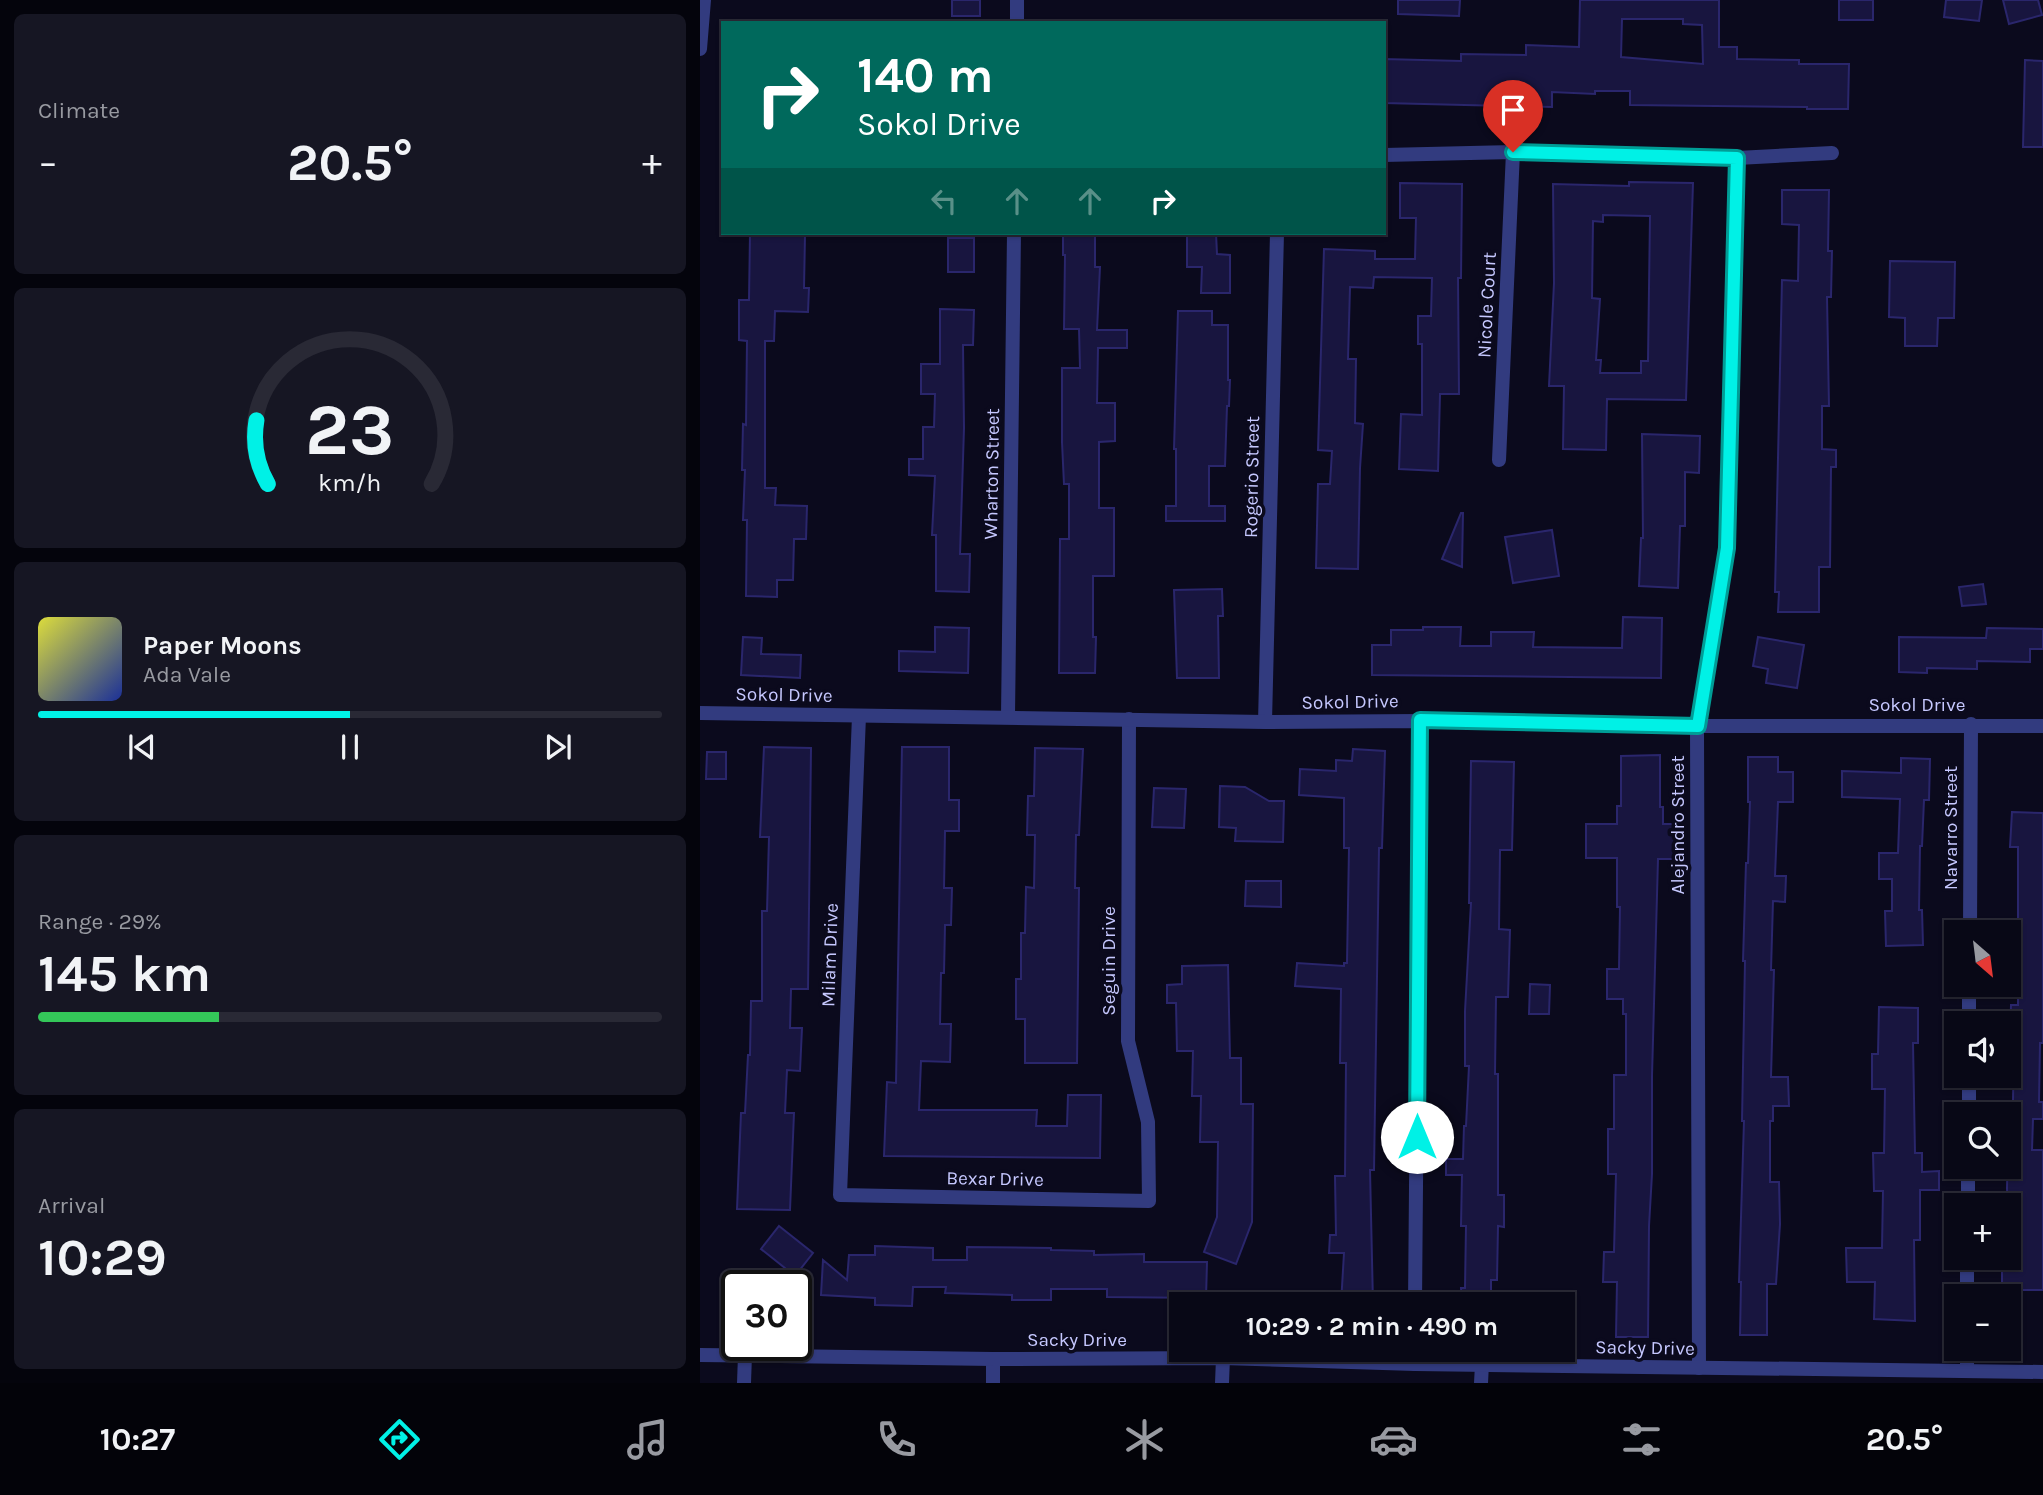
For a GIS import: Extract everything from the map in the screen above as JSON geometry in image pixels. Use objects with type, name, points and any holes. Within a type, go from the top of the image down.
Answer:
[{"type":"street","points":[[700,49],[704,0]]},
{"type":"street","points":[[1017,0],[1017,21]]},
{"type":"street","points":[[1386,155],[1513,152],[1737,158],[1832,153]]},
{"type":"street","name":"Nicole Court","points":[[1499,460],[1513,152]]},
{"type":"street","name":"Alejandro Street","points":[[1699,1368],[1698,726],[1727,548],[1737,158]]},
{"type":"street","name":"Wharton Street","points":[[1008,716],[1014,235]]},
{"type":"street","name":"Rogerio Street","points":[[1265,722],[1277,235]]},
{"type":"street","name":"Sokol Drive","points":[[700,713],[1265,722],[1420,720],[1698,726],[2043,726]]},
{"type":"street","name":"Milam Drive","points":[[840,1195],[859,716]]},
{"type":"street","name":"Seguin Drive","points":[[1129,719],[1128,1041],[1148,1122],[1149,1202]]},
{"type":"street","points":[[1415,1292],[1420,720]]},
{"type":"street","name":"Navarro Street","points":[[1970,920],[1971,724]]},
{"type":"street","name":"Bexar Drive","points":[[840,1195],[1149,1202]]},
{"type":"street","name":"Sacky Drive","points":[[700,1355],[721,1355]]},
{"type":"street","name":"Sacky Drive","points":[[812,1356],[1169,1358]]},
{"type":"street","points":[[993,1359],[993,1383]]},
{"type":"street","points":[[744,1383],[745,1361]]},
{"type":"street","points":[[1967,1361],[1967,1371]]},
{"type":"street","points":[[1222,1383],[1223,1362]]},
{"type":"street","name":"Sacky Drive","points":[[1463,1362],[1699,1368],[2043,1371]]},
{"type":"street","points":[[1481,1383],[1482,1364]]},
{"type":"building","points":[[952,0],[980,0],[980,16],[952,16]]},
{"type":"building","points":[[1398,0],[1460,0],[1459,16],[1398,14]]},
{"type":"building","points":[[1580,0],[1719,0],[1719,47],[1737,47],[1737,59],[1799,60],[1799,64],[1849,64],[1848,109],[1630,105],[1630,91],[1595,91],[1595,94],[1552,92],[1552,107],[1386,103],[1386,59],[1461,61],[1461,54],[1526,55],[1526,45],[1579,47]],"holes":[[[1622,19],[1683,19],[1683,24],[1702,25],[1703,64],[1621,57]]]},
{"type":"building","points":[[1839,0],[1873,0],[1873,20],[1839,20]]},
{"type":"building","points":[[1946,0],[1982,0],[1979,21],[1944,17]]},
{"type":"building","points":[[2003,0],[2038,0],[2042,15],[2009,24]]},
{"type":"building","points":[[2025,60],[2043,61],[2043,147],[2023,147]]},
{"type":"building","points":[[1629,182],[1693,183],[1686,400],[1607,399],[1606,450],[1563,449],[1564,386],[1549,386],[1554,283],[1553,184],[1629,186]],"holes":[[[1603,215],[1650,216],[1648,361],[1641,361],[1641,373],[1600,373],[1601,360],[1596,360],[1600,299],[1592,298],[1593,221],[1603,222]]]},
{"type":"building","points":[[1400,183],[1462,184],[1461,278],[1458,278],[1459,394],[1440,394],[1438,471],[1399,469],[1401,414],[1422,415],[1422,344],[1418,344],[1418,316],[1431,316],[1432,278],[1374,277],[1373,288],[1350,287],[1348,359],[1356,359],[1355,423],[1363,424],[1358,569],[1316,568],[1318,484],[1330,484],[1332,451],[1318,450],[1324,249],[1375,251],[1375,259],[1415,259],[1416,218],[1400,218]]},
{"type":"building","points":[[1782,190],[1829,190],[1828,251],[1832,251],[1831,297],[1827,297],[1829,406],[1822,406],[1822,449],[1836,450],[1836,467],[1831,467],[1830,567],[1819,567],[1819,612],[1778,612],[1779,592],[1775,592],[1782,280],[1798,281],[1799,225],[1782,224]]},
{"type":"building","points":[[750,235],[805,235],[804,288],[809,288],[808,312],[775,311],[774,341],[765,341],[765,488],[776,488],[775,505],[807,506],[806,539],[794,539],[793,580],[777,580],[777,597],[746,596],[747,520],[743,520],[745,470],[742,470],[743,424],[746,425],[747,341],[739,340],[739,300],[749,300]]},
{"type":"building","points":[[1063,235],[1095,235],[1095,267],[1100,267],[1097,330],[1127,330],[1127,348],[1098,348],[1097,403],[1115,403],[1115,441],[1099,442],[1099,508],[1114,508],[1114,576],[1093,576],[1095,673],[1059,673],[1060,539],[1069,539],[1069,484],[1064,484],[1062,442],[1062,368],[1080,368],[1079,329],[1064,329]]},
{"type":"building","points":[[1187,235],[1216,235],[1217,254],[1230,255],[1230,293],[1201,293],[1202,267],[1187,267]]},
{"type":"building","points":[[948,238],[974,238],[974,272],[948,272]]},
{"type":"building","points":[[1890,261],[1955,262],[1954,318],[1938,318],[1937,346],[1905,346],[1905,318],[1889,317]]},
{"type":"building","points":[[940,309],[974,310],[973,345],[963,345],[964,428],[960,554],[970,554],[969,592],[936,591],[936,535],[932,535],[935,476],[909,475],[909,459],[923,459],[923,427],[934,427],[935,394],[921,394],[921,364],[940,364]]},
{"type":"building","points":[[1178,311],[1212,311],[1212,325],[1228,325],[1230,380],[1225,466],[1209,466],[1209,506],[1225,506],[1225,521],[1166,521],[1166,506],[1176,506],[1174,449]]},
{"type":"building","points":[[1642,434],[1700,436],[1699,473],[1685,472],[1685,526],[1680,526],[1678,588],[1639,586],[1643,538]]},
{"type":"building","points":[[1463,513],[1462,567],[1442,559]]},
{"type":"building","points":[[1552,530],[1559,576],[1513,583],[1505,537]]},
{"type":"building","points":[[1983,584],[1986,604],[1962,606],[1959,587]]},
{"type":"building","points":[[1222,589],[1223,616],[1218,616],[1219,678],[1177,678],[1174,590]]},
{"type":"building","points":[[1623,617],[1662,618],[1661,678],[1372,675],[1372,645],[1391,645],[1391,630],[1461,627],[1460,646],[1491,646],[1491,632],[1534,632],[1533,647],[1622,648]]},
{"type":"building","points":[[935,627],[969,628],[968,673],[899,671],[899,651],[935,652]]},
{"type":"building","points":[[1987,628],[2043,629],[2043,649],[2030,649],[2030,662],[1977,661],[1977,669],[1927,668],[1927,673],[1899,672],[1899,637],[1986,638]]},
{"type":"building","points":[[743,637],[762,638],[761,654],[801,655],[800,678],[741,675]]},
{"type":"building","points":[[1758,637],[1804,645],[1797,688],[1766,683],[1768,669],[1753,666]]},
{"type":"building","points":[[764,747],[811,748],[808,989],[791,989],[790,1028],[802,1028],[800,1071],[787,1070],[785,1113],[794,1113],[790,1210],[737,1209],[741,1113],[745,1113],[750,1055],[751,1001],[762,1001],[762,911],[767,911],[769,837],[760,837]]},
{"type":"building","points":[[902,747],[949,747],[949,800],[959,800],[959,831],[945,831],[944,888],[952,888],[951,925],[945,925],[940,1024],[951,1024],[950,1062],[921,1061],[919,1110],[1037,1110],[1036,1126],[1067,1126],[1068,1095],[1101,1095],[1100,1158],[884,1156],[887,1082],[896,1083]]},
{"type":"building","points":[[1035,748],[1083,749],[1079,835],[1076,835],[1075,888],[1079,888],[1077,1063],[1025,1063],[1025,1019],[1016,1019],[1016,979],[1021,979],[1021,933],[1025,933],[1026,887],[1034,888],[1035,835],[1027,835],[1028,796],[1034,796]]},
{"type":"building","points":[[1353,749],[1385,751],[1382,848],[1379,848],[1374,1170],[1370,1170],[1373,1292],[1342,1292],[1344,1253],[1329,1253],[1330,1235],[1336,1235],[1335,1176],[1345,1176],[1346,1063],[1340,1063],[1341,989],[1295,986],[1297,963],[1344,966],[1344,963],[1347,963],[1349,848],[1344,848],[1344,798],[1299,795],[1300,769],[1336,771],[1336,760],[1352,761]]},
{"type":"building","points":[[707,752],[726,752],[726,779],[706,779]]},
{"type":"building","points":[[1660,755],[1660,807],[1663,807],[1663,824],[1679,824],[1679,859],[1658,859],[1648,1337],[1616,1337],[1617,1282],[1603,1282],[1604,1252],[1614,1252],[1616,1174],[1608,1174],[1608,1129],[1614,1129],[1614,1075],[1626,1075],[1626,1014],[1623,1014],[1623,999],[1607,999],[1607,969],[1619,969],[1620,907],[1617,907],[1617,858],[1586,858],[1586,824],[1617,824],[1617,806],[1621,806],[1621,756]]},
{"type":"building","points":[[1748,757],[1778,757],[1778,772],[1793,772],[1793,802],[1778,802],[1775,876],[1786,876],[1785,902],[1773,901],[1771,1077],[1788,1077],[1789,1106],[1773,1106],[1773,1121],[1770,1121],[1770,1182],[1779,1182],[1780,1224],[1776,1284],[1767,1284],[1767,1335],[1740,1335],[1744,1121],[1743,961],[1750,802]]},
{"type":"building","points":[[1901,758],[1930,759],[1929,800],[1924,800],[1920,846],[1919,910],[1922,910],[1923,945],[1886,946],[1885,911],[1892,911],[1892,879],[1879,879],[1879,853],[1898,853],[1900,799],[1842,797],[1842,771],[1901,773]]},
{"type":"building","points":[[1471,761],[1514,762],[1512,850],[1500,850],[1499,929],[1510,930],[1508,997],[1496,997],[1498,1195],[1504,1195],[1504,1227],[1498,1226],[1497,1280],[1491,1280],[1491,1292],[1461,1292],[1461,1288],[1465,1288],[1466,1226],[1461,1226],[1462,1175],[1446,1175],[1446,1159],[1463,1159],[1466,1126],[1469,1066],[1465,1066],[1465,1011]]},
{"type":"building","points":[[1220,786],[1245,787],[1269,801],[1284,801],[1283,842],[1235,841],[1236,828],[1219,827]]},
{"type":"building","points":[[1154,788],[1186,789],[1184,828],[1152,827]]},
{"type":"building","points":[[2012,812],[2043,813],[2043,1043],[2040,1043],[2039,1102],[2043,1102],[2043,1119],[2033,1119],[2032,1150],[2043,1150],[2043,1290],[2021,1290],[2021,1284],[2002,1284],[2002,1270],[2021,1270],[2021,1193],[2007,1193],[2007,1188],[2007,1179],[2021,1179],[2021,1102],[2009,1102],[2013,1101],[2013,1088],[2021,1088],[2021,1011],[2011,1011],[2011,1005],[2018,1005],[2018,998],[2021,998],[2018,847],[2010,847]]},
{"type":"building","points":[[1246,881],[1281,881],[1281,907],[1245,906]]},
{"type":"building","points":[[1228,965],[1230,1058],[1241,1058],[1241,1104],[1253,1104],[1252,1222],[1236,1264],[1204,1252],[1217,1217],[1218,1142],[1200,1142],[1201,1096],[1192,1096],[1193,1051],[1177,1051],[1176,1003],[1167,1003],[1167,985],[1182,984],[1182,966]]},
{"type":"building","points":[[1530,984],[1550,985],[1549,1014],[1529,1014]]},
{"type":"building","points":[[1879,1007],[1918,1008],[1918,1043],[1913,1043],[1915,1153],[1922,1153],[1922,1172],[1939,1171],[1939,1190],[1920,1190],[1920,1240],[1914,1240],[1915,1321],[1874,1319],[1875,1282],[1847,1282],[1846,1248],[1882,1248],[1883,1191],[1874,1191],[1873,1153],[1884,1153],[1885,1089],[1872,1089],[1872,1054],[1878,1054]]},
{"type":"building","points":[[779,1226],[813,1253],[800,1270],[787,1270],[761,1249]]},
{"type":"building","points":[[875,1246],[933,1248],[933,1260],[967,1260],[967,1247],[1051,1248],[1094,1251],[1094,1255],[1144,1254],[1144,1262],[1207,1262],[1206,1292],[1169,1292],[1169,1298],[1107,1297],[1107,1289],[1051,1289],[1051,1300],[1012,1300],[1012,1295],[945,1293],[946,1287],[913,1287],[912,1306],[875,1305],[875,1298],[821,1295],[823,1260],[847,1280],[849,1255],[875,1255]]},
{"type":"route","points":[[1417,1137],[1420,720],[1698,726],[1727,548],[1737,158],[1513,152]]}]
